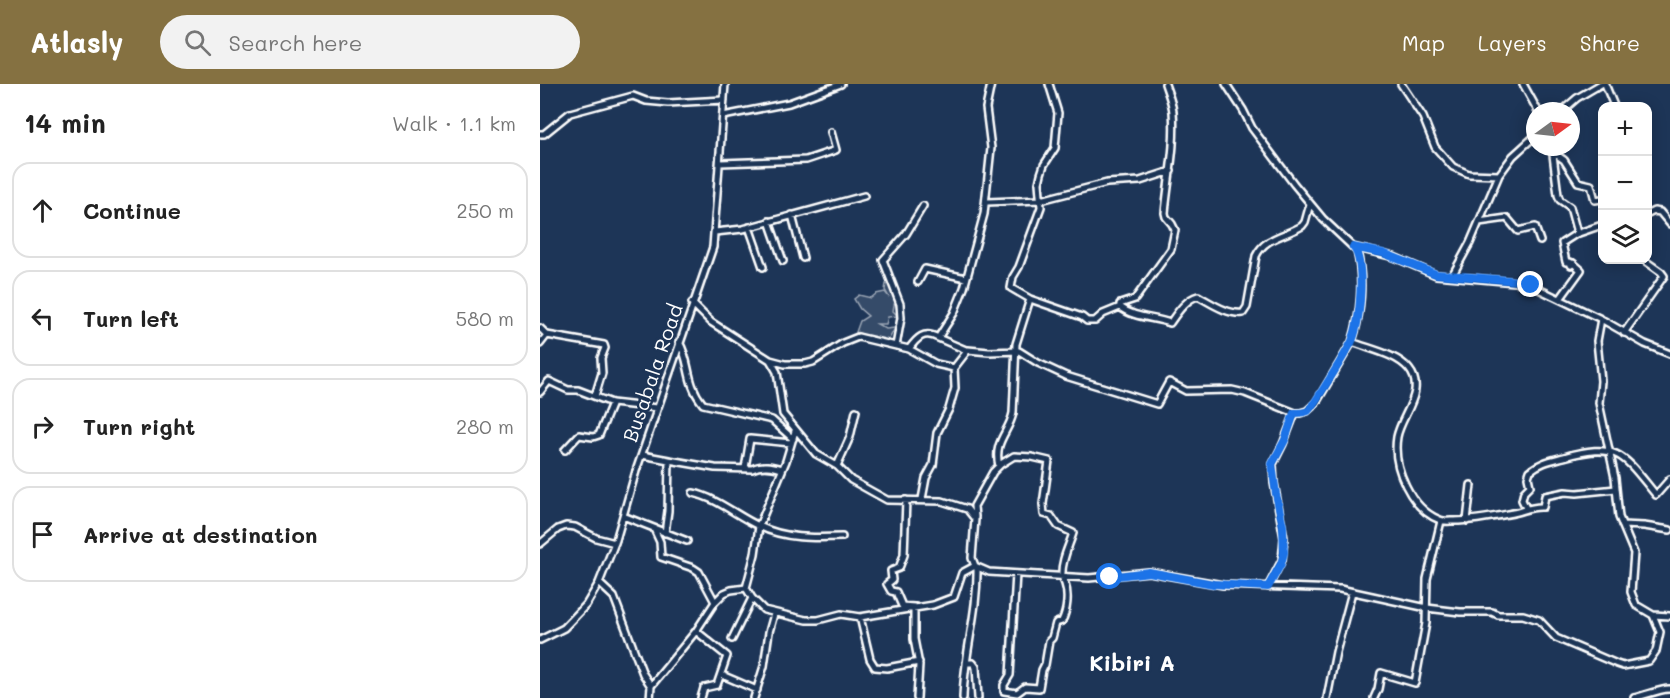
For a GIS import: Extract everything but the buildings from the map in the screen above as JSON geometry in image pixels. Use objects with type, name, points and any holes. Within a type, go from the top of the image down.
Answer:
[{"type":"street","name":"Busabala Road","points":[[540,640],[558,632],[578,615],[590,600],[599,584],[615,543],[657,408],[713,247],[725,84]]},
{"type":"street","points":[[723,116],[789,103],[841,84]]},
{"type":"street","points":[[938,338],[954,313],[987,202],[991,148],[986,108],[991,84]]},
{"type":"street","points":[[1050,84],[1057,106],[1058,127],[1054,148],[1044,165],[1039,183],[1041,207],[1011,284],[1013,291],[1082,317],[1087,321],[1095,321],[1102,314],[1120,307],[1120,304],[1135,299],[1171,249],[1174,230],[1165,213],[1171,171],[1173,111],[1165,84]]},
{"type":"street","points":[[909,349],[922,335],[930,334],[966,350],[989,352],[1016,350],[1066,376],[1157,404],[1169,382],[1186,391],[1232,390],[1294,413],[1307,411],[1316,403],[1352,342],[1360,298],[1358,256],[1353,247],[1310,204],[1252,128],[1226,84]]},
{"type":"street","points":[[1401,84],[1423,117],[1435,147],[1449,163],[1463,172],[1499,175]]},
{"type":"street","points":[[1523,84],[1533,102]]},
{"type":"street","points":[[1572,102],[1603,84],[1612,102]]},
{"type":"street","points":[[540,134],[544,134],[570,112],[633,96],[646,101],[668,103],[724,100]]},
{"type":"street","points":[[720,163],[809,159],[836,150],[831,132]]},
{"type":"street","points":[[1452,276],[1465,253],[1499,175],[1526,145]]},
{"type":"street","points":[[1553,156],[1558,195],[1560,200],[1570,207],[1577,233]]},
{"type":"street","points":[[1560,156],[1578,182],[1591,185],[1595,200],[1598,200]]},
{"type":"street","points":[[987,202],[1041,200],[1107,183],[1140,181],[1171,171]]},
{"type":"street","points":[[715,232],[749,227],[864,196]]},
{"type":"street","points":[[1120,307],[1127,313],[1170,323],[1177,312],[1195,296],[1237,314],[1243,313],[1247,307],[1259,249],[1271,240],[1302,226],[1310,204]]},
{"type":"street","points":[[896,346],[901,318],[900,304],[884,260],[906,234],[923,206]]},
{"type":"street","points":[[1652,213],[1658,211],[1670,224]]},
{"type":"street","points":[[792,215],[803,258]]},
{"type":"street","points":[[1479,222],[1508,218],[1518,231],[1535,227],[1540,241]]},
{"type":"street","points":[[769,221],[783,261]]},
{"type":"street","points":[[1560,299],[1581,270],[1573,263],[1571,265],[1570,262],[1566,262],[1561,246],[1563,242],[1577,233],[1598,226]]},
{"type":"street","points":[[749,227],[763,267]]},
{"type":"street","points":[[1353,247],[1394,257],[1427,272],[1519,281],[1537,287],[1624,333],[1669,352]]},
{"type":"street","points":[[1624,333],[1664,276],[1650,264]]},
{"type":"street","points":[[918,282],[926,268],[966,278]]},
{"type":"street","points":[[999,466],[998,446],[1002,434],[1011,422],[1016,350],[1030,299]]},
{"type":"street","points":[[692,303],[711,322],[770,360],[791,365],[808,363],[858,337],[909,349],[936,364],[954,368]]},
{"type":"street","points":[[1601,319],[1597,341],[1599,403],[1622,525],[1634,553],[1631,592],[1636,605],[1653,615],[1670,616]]},
{"type":"street","points":[[540,328],[547,335],[604,345],[602,373],[595,396]]},
{"type":"street","points":[[540,344],[547,335]]},
{"type":"street","points":[[679,342],[683,350],[688,377],[703,404],[772,420],[792,441]]},
{"type":"street","points":[[1352,342],[1402,362],[1413,376],[1415,395],[1396,442],[1399,468],[1412,497],[1441,521],[1467,521],[1516,513],[1526,508],[1543,507],[1545,496],[1561,493],[1616,489]]},
{"type":"street","points":[[922,499],[926,478],[933,465],[937,433],[949,409],[955,388],[954,368],[966,350]]},
{"type":"street","points":[[770,360],[777,372],[781,411],[816,454],[837,466],[851,480],[879,496],[893,500],[942,501],[967,509],[975,519]]},
{"type":"street","points":[[540,392],[549,381],[568,390],[578,390],[612,403],[657,408]]},
{"type":"street","points":[[565,450],[579,435],[593,437],[599,435],[612,403]]},
{"type":"street","points":[[837,466],[850,437],[856,411]]},
{"type":"street","points":[[1268,587],[1281,564],[1284,553],[1283,526],[1272,464],[1285,440],[1294,413]]},
{"type":"street","points":[[795,431],[759,526],[755,554],[746,588],[764,610],[806,621],[841,614],[860,617],[933,605],[951,599],[962,573],[976,567],[1001,574],[1089,578],[1149,572],[1213,584],[1340,589],[1427,608],[1460,612],[1492,612],[1498,615],[1523,615],[1539,620],[1556,638],[1623,666],[1649,661],[1656,651],[1660,632],[1653,615]]},
{"type":"street","points":[[745,468],[749,441],[752,438],[792,441]]},
{"type":"street","points":[[1526,508],[1522,500],[1524,492],[1530,486],[1528,474],[1533,468],[1545,462],[1587,451],[1608,450],[1631,463],[1656,495],[1670,479]]},
{"type":"street","points":[[642,454],[715,468],[773,466],[782,469]]},
{"type":"street","points":[[963,698],[975,606],[976,567],[971,555],[974,506],[993,472],[1014,456],[1049,461],[1043,504],[1044,514],[1051,516],[1058,526],[1073,533],[1065,555],[1062,576],[1066,586],[1065,616],[1056,624],[1049,641],[1039,688],[1025,687],[1017,693],[1004,691],[1004,685],[1010,675],[1016,574]]},
{"type":"street","points":[[665,533],[669,460]]},
{"type":"street","points":[[1467,521],[1471,485]]},
{"type":"street","points":[[693,493],[708,496],[759,526],[790,536],[842,537]]},
{"type":"street","points":[[906,500],[903,558],[899,568],[891,571],[892,580],[887,584],[891,591],[896,592],[902,606],[914,608]]},
{"type":"street","points":[[967,509],[974,506]]},
{"type":"street","points":[[623,516],[687,541]]},
{"type":"street","points":[[1374,698],[1381,673],[1415,682],[1426,623],[1426,579],[1441,521]]},
{"type":"street","points":[[1622,525],[1670,530]]},
{"type":"street","points":[[540,544],[558,529],[566,526],[575,527],[596,538],[615,543]]},
{"type":"street","points":[[654,529],[660,542],[661,557],[699,572],[715,602]]},
{"type":"street","points":[[599,584],[614,597],[643,674],[651,686]]},
{"type":"street","points":[[650,698],[651,686],[696,631],[715,602],[724,593],[746,588]]},
{"type":"street","points":[[1327,698],[1352,592]]},
{"type":"street","points":[[732,639],[752,598]]},
{"type":"street","points":[[914,608],[914,635],[919,662],[916,698]]},
{"type":"street","points":[[754,698],[764,666],[768,632],[774,614]]},
{"type":"street","points":[[860,617],[870,659],[875,667],[887,668],[919,662]]},
{"type":"street","points":[[696,631],[726,655],[722,675],[717,685],[703,690],[700,698]]},
{"type":"street","points":[[1045,665],[1050,658]]},
{"type":"street","points":[[966,663],[973,663],[976,667],[978,698]]},
{"type":"street","points":[[722,675],[757,690]]},
{"type":"street","points":[[1634,698],[1653,694],[1664,688],[1670,689]]},
{"type":"shaded area","points":[[886,284],[892,285],[894,290],[893,311],[898,316],[888,317],[886,324],[877,324],[886,329],[895,328],[888,341],[856,332],[860,321],[868,316],[854,299],[859,295],[871,298],[885,292],[889,297],[885,290]]},
{"type":"district","name":"Kibiri A","points":[[1132,663]]},
{"type":"route","points":[[1110,577],[1155,572],[1175,578],[1213,584],[1268,587],[1281,564],[1284,553],[1283,526],[1272,464],[1285,440],[1294,413],[1307,411],[1316,403],[1352,342],[1359,314],[1360,298],[1358,256],[1353,247],[1383,253],[1436,274],[1494,281],[1519,281],[1531,285]]}]
